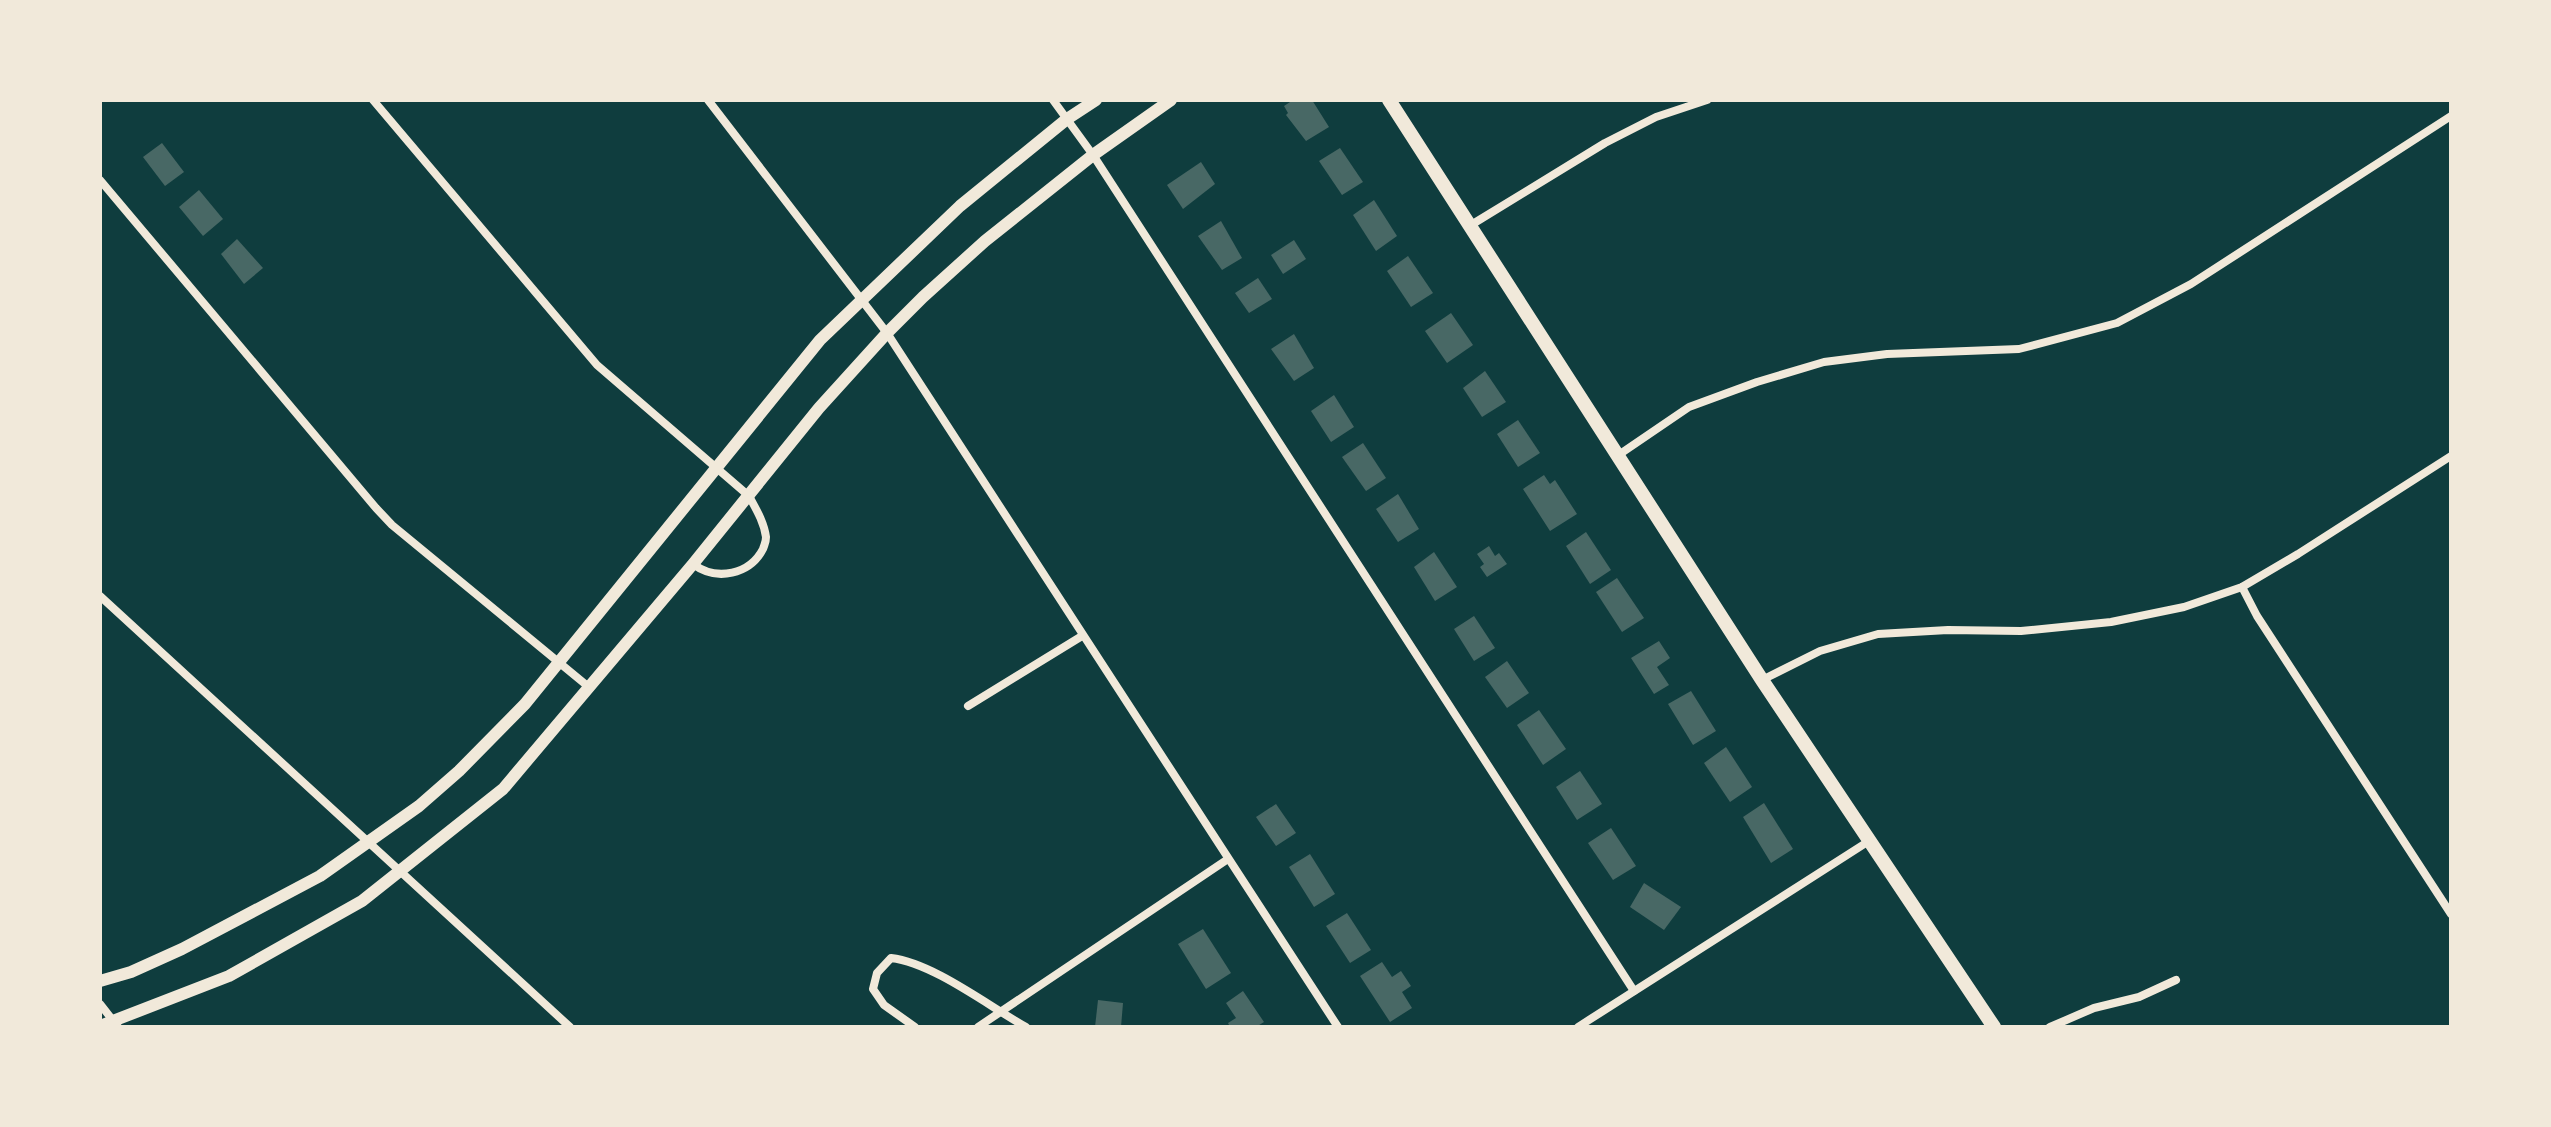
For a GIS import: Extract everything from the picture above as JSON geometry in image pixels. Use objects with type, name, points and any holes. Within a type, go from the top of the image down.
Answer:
[{"type":"main road","points":[[1389,100],[1762,680],[1994,1027]]},
{"type":"street","points":[[373,100],[597,365],[749,496],[760,514],[767,540],[756,563],[739,572],[716,573],[693,564]]},
{"type":"street","points":[[708,100],[887,333],[1338,1027]]},
{"type":"street","points":[[1053,100],[1093,155],[1634,991]]},
{"type":"street","points":[[100,981],[131,972],[320,876],[419,806],[459,771],[525,704],[820,340],[960,206],[1067,119],[1096,100]]},
{"type":"street","points":[[100,1004],[110,1025],[229,976],[362,901],[503,789],[693,564],[819,408],[887,333],[985,241],[1093,155],[1171,100]]},
{"type":"street","points":[[1471,225],[1605,143],[1656,117],[1707,100]]},
{"type":"street","points":[[1617,456],[1689,407],[1824,362],[1887,354],[2019,349],[2117,323],[2191,284],[2451,116]]},
{"type":"street","points":[[100,180],[392,525],[590,688]]},
{"type":"street","points":[[1762,680],[1820,651],[1878,634],[1948,630],[2021,631],[2111,622],[2184,607],[2242,587],[2451,456]]},
{"type":"street","points":[[2242,587],[2257,616],[2451,914]]},
{"type":"street","points":[[100,596],[570,1027]]},
{"type":"street","points":[[968,706],[1082,636]]},
{"type":"street","points":[[1578,1027],[1869,841]]},
{"type":"street","points":[[978,1027],[1228,859]]},
{"type":"street","points":[[915,1027],[884,1005],[873,989],[877,973],[891,958],[908,960],[1026,1027]]},
{"type":"street","points":[[2050,1027],[2094,1008],[2139,997],[2176,980]]},
{"type":"building","points":[[1293,100],[1312,100],[1329,127],[1306,141],[1286,115],[1284,106]]},
{"type":"building","points":[[162,143],[184,172],[165,186],[143,157]]},
{"type":"building","points":[[1340,148],[1363,182],[1342,195],[1319,161]]},
{"type":"building","points":[[1201,162],[1215,184],[1183,209],[1167,185]]},
{"type":"building","points":[[199,190],[223,219],[203,236],[179,207]]},
{"type":"building","points":[[1374,200],[1397,236],[1376,251],[1353,215]]},
{"type":"building","points":[[1221,221],[1242,258],[1222,270],[1198,236]]},
{"type":"building","points":[[237,239],[263,268],[244,284],[221,254]]},
{"type":"building","points":[[1294,240],[1306,259],[1283,274],[1271,255]]},
{"type":"building","points":[[1408,256],[1433,293],[1411,307],[1387,271]]},
{"type":"building","points":[[1258,278],[1272,299],[1249,313],[1235,293]]},
{"type":"building","points":[[1451,313],[1473,345],[1447,363],[1425,331]]},
{"type":"building","points":[[1294,334],[1314,368],[1294,381],[1271,349]]},
{"type":"building","points":[[1485,371],[1506,402],[1482,417],[1463,388]]},
{"type":"building","points":[[1334,395],[1354,427],[1331,442],[1311,411]]},
{"type":"building","points":[[1518,420],[1540,453],[1518,467],[1497,434]]},
{"type":"building","points":[[1363,443],[1386,478],[1366,491],[1342,457]]},
{"type":"building","points":[[1544,475],[1550,484],[1555,480],[1577,514],[1550,531],[1523,489]]},
{"type":"building","points":[[1398,494],[1419,529],[1398,542],[1376,509]]},
{"type":"building","points":[[1586,532],[1611,570],[1590,584],[1566,546]]},
{"type":"building","points":[[1489,546],[1495,556],[1499,553],[1507,564],[1487,577],[1480,567],[1484,564],[1477,554]]},
{"type":"building","points":[[1434,552],[1457,587],[1435,601],[1414,567]]},
{"type":"building","points":[[1617,578],[1644,618],[1622,632],[1596,592]]},
{"type":"building","points":[[1474,616],[1495,648],[1474,661],[1454,629]]},
{"type":"building","points":[[1659,641],[1670,658],[1657,667],[1669,685],[1654,694],[1631,658]]},
{"type":"building","points":[[1507,661],[1529,693],[1507,708],[1485,677]]},
{"type":"building","points":[[1691,691],[1716,731],[1693,745],[1668,704]]},
{"type":"building","points":[[1539,710],[1566,749],[1543,765],[1517,725]]},
{"type":"building","points":[[1726,747],[1752,787],[1730,802],[1704,763]]},
{"type":"building","points":[[1580,771],[1602,804],[1577,820],[1556,787]]},
{"type":"building","points":[[1764,803],[1793,849],[1771,863],[1743,817]]},
{"type":"building","points":[[1276,804],[1296,833],[1276,846],[1256,817]]},
{"type":"building","points":[[1611,828],[1636,866],[1613,880],[1588,843]]},
{"type":"building","points":[[1310,854],[1335,894],[1314,907],[1289,867]]},
{"type":"building","points":[[1644,883],[1681,907],[1664,930],[1630,907]]},
{"type":"building","points":[[1347,913],[1371,950],[1350,963],[1326,926]]},
{"type":"building","points":[[1203,929],[1231,973],[1206,989],[1178,944]]},
{"type":"building","points":[[1382,962],[1392,977],[1401,971],[1411,986],[1402,992],[1412,1008],[1390,1022],[1360,976]]},
{"type":"building","points":[[1243,991],[1264,1022],[1256,1027],[1230,1027],[1228,1023],[1236,1018],[1226,1003]]},
{"type":"building","points":[[1098,1000],[1123,1003],[1121,1027],[1095,1027]]}]
